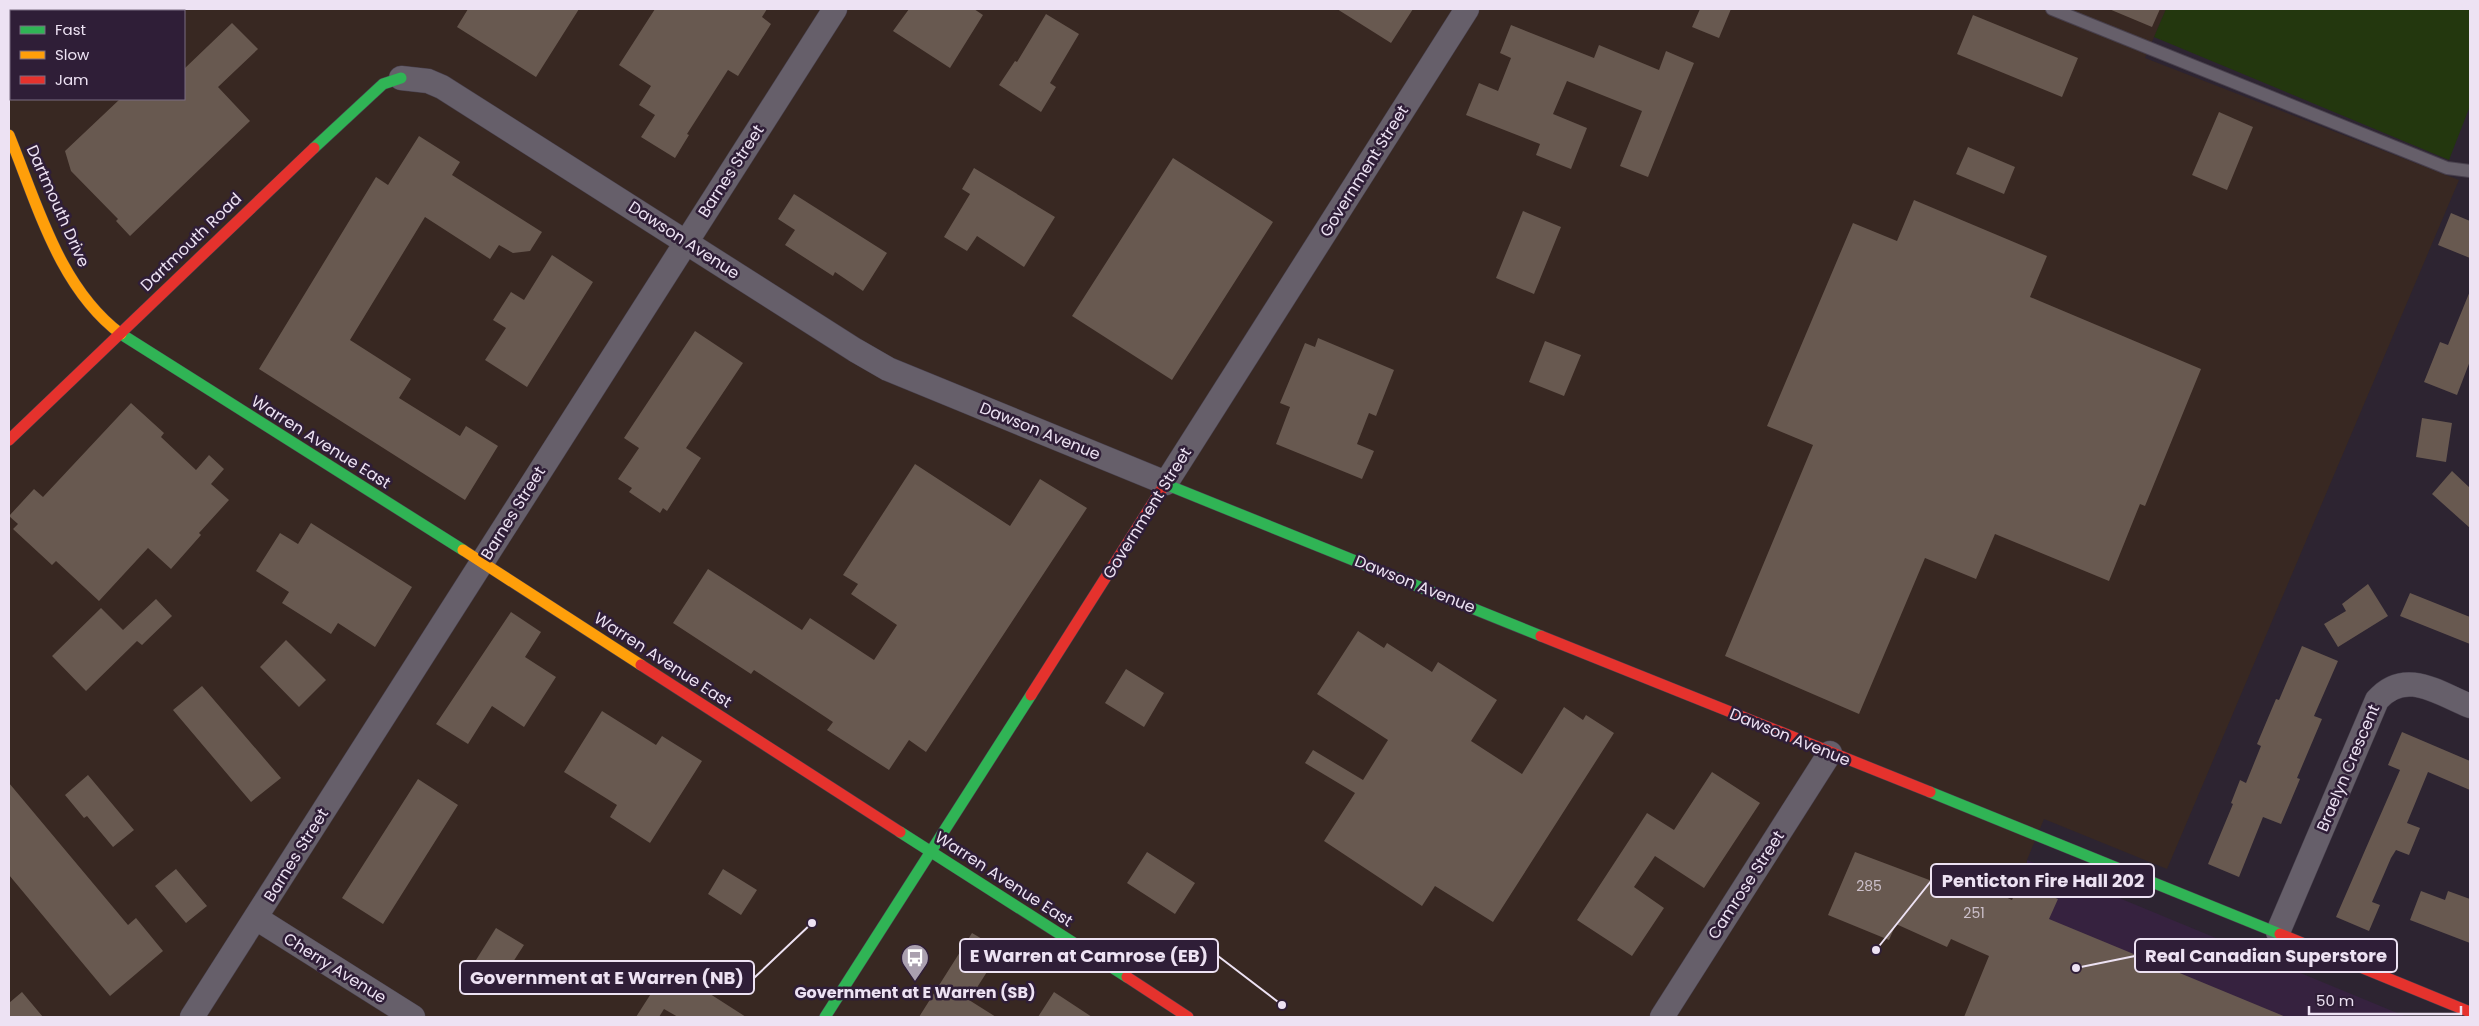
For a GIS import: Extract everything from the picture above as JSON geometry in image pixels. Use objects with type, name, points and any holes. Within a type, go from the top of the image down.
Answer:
[{"type":"street","name":"Barnes Street","points":[[192,1017],[834,9]]},
{"type":"street","name":"Government Street","points":[[825,1017],[932,853],[1468,9]]},
{"type":"street","name":"Dawson Avenue","points":[[402,78],[428,80],[442,87],[855,350],[888,369],[1830,753],[2278,932],[2470,1012]]},
{"type":"street","name":"Dartmouth Road","points":[[9,440],[367,98],[383,84],[402,78]]},
{"type":"street","name":"Dartmouth Drive","points":[[9,135],[56,249],[78,288],[94,309],[119,333]]},
{"type":"street","name":"Warren Avenue East","points":[[119,333],[482,562],[1188,1017]]},
{"type":"street","name":"Braelyn Crescent","points":[[2278,932],[2377,700],[2393,687],[2405,682],[2416,684],[2470,706]]},
{"type":"street","name":"Camrose Street","points":[[1662,1017],[1830,753]]},
{"type":"street","name":"Cherry Avenue","points":[[256,918],[414,1017]]},
{"type":"lane","points":[[2052,9],[2447,168],[2470,171]]},
{"type":"shaded area","points":[[9,9],[2166,9],[2145,58],[2459,180],[2167,869],[2044,819],[2027,860],[2024,885],[1965,1017],[9,1017]]},
{"type":"shaded area","points":[[2027,860],[2407,1017],[1965,1017],[2024,885]]},
{"type":"green space","points":[[2166,9],[2470,9],[2470,106],[2449,160],[2154,37]]},
{"type":"building","points":[[468,9],[579,9],[536,77],[457,27]]},
{"type":"building","points":[[655,9],[767,9],[762,17],[771,24],[738,76],[728,70],[687,134],[689,135],[675,158],[641,137],[655,115],[639,105],[651,86],[619,65]]},
{"type":"building","points":[[909,9],[974,9],[983,15],[950,68],[893,31]]},
{"type":"building","points":[[1337,9],[1413,9],[1391,43]]},
{"type":"building","points":[[1700,9],[1731,9],[1719,38],[1692,27]]},
{"type":"building","points":[[2109,9],[2160,9],[2152,27]]},
{"type":"building","points":[[1046,14],[1079,34],[1050,83],[1056,87],[1041,112],[999,85],[1015,61],[1017,62]]},
{"type":"building","points":[[1973,15],[2078,58],[2062,97],[1957,54]]},
{"type":"building","points":[[232,23],[258,49],[218,87],[250,121],[130,236],[116,221],[118,219],[71,171],[65,151],[119,100],[185,100],[185,68]]},
{"type":"building","points":[[1511,25],[1594,58],[1599,45],[1659,70],[1666,51],[1694,63],[1648,177],[1620,166],[1642,111],[1567,81],[1553,114],[1587,128],[1571,169],[1536,155],[1540,144],[1466,115],[1479,83],[1498,91],[1511,58],[1500,53]]},
{"type":"building","points":[[2219,112],[2253,127],[2227,190],[2192,175]]},
{"type":"building","points":[[419,136],[460,162],[452,175],[542,232],[530,251],[513,253],[499,245],[490,259],[425,217],[350,340],[411,379],[399,398],[460,436],[466,426],[498,446],[465,500],[259,369],[376,177],[388,185]]},
{"type":"building","points":[[1968,147],[2015,167],[2004,194],[1956,174]]},
{"type":"building","points":[[1173,158],[1273,222],[1172,380],[1072,316]]},
{"type":"building","points":[[974,168],[1055,217],[1024,267],[977,236],[967,251],[944,237],[970,194],[962,189]]},
{"type":"building","points":[[794,194],[887,253],[863,291],[835,272],[833,276],[785,245],[795,230],[778,219]]},
{"type":"building","points":[[1914,200],[2047,256],[2030,297],[2201,369],[2145,506],[2140,504],[2109,581],[1995,534],[1976,579],[1925,558],[1859,714],[1725,656],[1813,445],[1767,426],[1853,223],[1897,241]]},
{"type":"building","points":[[1523,211],[1561,227],[1534,294],[1496,278]]},
{"type":"building","points":[[2451,213],[2470,221],[2470,258],[2438,245]]},
{"type":"building","points":[[552,255],[593,282],[527,387],[485,360],[506,328],[493,320],[511,292],[524,300]]},
{"type":"building","points":[[2470,291],[2470,361],[2457,395],[2424,382],[2440,342],[2448,345]]},
{"type":"building","points":[[695,331],[743,363],[686,448],[701,458],[667,511],[663,508],[660,513],[629,492],[632,488],[618,479],[639,448],[624,438]]},
{"type":"building","points":[[1318,338],[1394,370],[1376,416],[1369,413],[1357,444],[1374,451],[1362,479],[1276,444],[1290,407],[1280,403],[1305,343],[1315,347]]},
{"type":"building","points":[[1545,341],[1581,355],[1564,396],[1529,382]]},
{"type":"building","points":[[131,403],[164,433],[161,437],[196,470],[209,455],[224,469],[211,484],[229,500],[199,533],[201,535],[171,569],[148,548],[99,601],[56,561],[52,565],[13,529],[18,524],[9,516],[34,489],[43,497]]},
{"type":"building","points":[[2422,418],[2452,423],[2446,462],[2416,457]]},
{"type":"building","points":[[915,464],[1010,526],[1040,479],[1087,508],[926,752],[909,740],[889,770],[827,730],[833,722],[754,670],[751,674],[673,623],[708,569],[802,630],[810,618],[874,660],[897,625],[851,594],[858,584],[843,575]]},
{"type":"building","points":[[2452,471],[2470,488],[2470,528],[2432,494]]},
{"type":"building","points":[[311,523],[412,587],[375,647],[338,623],[331,634],[282,603],[289,592],[256,571],[280,533],[298,544]]},
{"type":"building","points":[[2368,584],[2388,616],[2338,647],[2324,624],[2346,611],[2342,604]]},
{"type":"building","points":[[2410,593],[2470,617],[2470,644],[2400,616]]},
{"type":"building","points":[[156,599],[172,616],[142,645],[137,641],[86,691],[52,656],[101,608],[123,630]]},
{"type":"building","points":[[511,612],[541,632],[525,657],[556,677],[524,727],[492,706],[468,744],[436,724]]},
{"type":"building","points":[[1358,631],[1384,648],[1387,643],[1432,672],[1438,662],[1497,700],[1471,741],[1522,774],[1564,707],[1583,720],[1586,715],[1614,733],[1493,922],[1435,886],[1422,906],[1324,841],[1355,793],[1305,763],[1313,750],[1363,780],[1388,740],[1317,694]]},
{"type":"building","points":[[286,640],[326,680],[299,707],[260,667]]},
{"type":"building","points":[[2302,646],[2338,661],[2314,716],[2322,719],[2297,778],[2300,779],[2281,824],[2263,817],[2239,877],[2208,864],[2233,804],[2231,803],[2240,780],[2246,783],[2261,746],[2257,744],[2276,699],[2279,700]]},
{"type":"building","points":[[1126,669],[1164,693],[1144,727],[1105,703]]},
{"type":"building","points":[[202,686],[281,778],[251,802],[173,710]]},
{"type":"building","points":[[602,711],[656,745],[662,736],[702,761],[650,843],[610,817],[617,805],[564,772]]},
{"type":"building","points":[[2402,732],[2470,761],[2470,790],[2428,772],[2407,823],[2420,828],[2409,855],[2396,850],[2391,858],[2372,902],[2380,905],[2369,931],[2336,917],[2400,770],[2388,765]]},
{"type":"building","points":[[1712,772],[1760,803],[1704,888],[1655,856],[1634,887],[1664,908],[1632,956],[1577,920],[1647,813],[1674,830]]},
{"type":"building","points":[[88,775],[134,830],[113,847],[87,816],[84,818],[65,795]]},
{"type":"building","points":[[418,779],[458,805],[383,924],[342,898]]},
{"type":"building","points":[[9,783],[128,925],[136,918],[163,951],[110,996],[9,875]]},
{"type":"building","points":[[1147,852],[1195,883],[1175,914],[1127,883]]},
{"type":"building","points":[[1855,852],[1932,881],[1938,866],[2012,900],[2019,883],[2058,899],[2049,919],[2286,1017],[1964,1017],[1989,956],[1951,939],[1947,947],[1896,924],[1889,940],[1828,915]]},
{"type":"building","points":[[176,869],[207,906],[186,923],[155,886]]},
{"type":"building","points":[[723,869],[757,890],[741,915],[708,894]]},
{"type":"building","points":[[2421,891],[2445,900],[2448,891],[2470,899],[2470,943],[2410,920]]},
{"type":"building","points":[[496,928],[524,945],[493,993],[466,976]]},
{"type":"building","points":[[972,933],[1001,950],[969,1000],[996,1017],[919,1017]]},
{"type":"building","points":[[668,967],[746,1017],[678,1017],[664,1009],[659,1017],[636,1017]]},
{"type":"building","points":[[22,992],[43,1017],[9,1017],[9,1003]]},
{"type":"building","points":[[1054,992],[1092,1017],[1038,1017]]},
{"type":"traffic: fast","points":[[314,148],[383,84],[401,78]]},
{"type":"traffic: fast","points":[[121,334],[463,550]]},
{"type":"traffic: fast","points":[[1165,484],[1541,636]]},
{"type":"traffic: fast","points":[[825,1017],[1031,695]]},
{"type":"traffic: fast","points":[[1930,792],[2280,934]]},
{"type":"traffic: fast","points":[[900,832],[1127,977]]},
{"type":"traffic: slow","points":[[9,135],[40,216],[66,269],[81,293],[100,315],[121,334]]},
{"type":"traffic: slow","points":[[463,550],[641,665]]},
{"type":"traffic: jam","points":[[9,440],[314,148]]},
{"type":"traffic: jam","points":[[1031,695],[1165,484]]},
{"type":"traffic: jam","points":[[1541,636],[1930,792]]},
{"type":"traffic: jam","points":[[641,665],[900,832]]},
{"type":"traffic: jam","points":[[2280,934],[2470,1012]]},
{"type":"traffic: jam","points":[[1127,977],[1188,1017]]},
{"type":"place","name":"Government at E Warren (NB)","points":[[812,923]]},
{"type":"place","name":"Penticton Fire Hall 202","points":[[1876,950]]},
{"type":"place","name":"Real Canadian Superstore","points":[[2076,968]]},
{"type":"place","name":"Government at E Warren (SB)","points":[[915,982]]},
{"type":"place","name":"E Warren at Camrose (EB)","points":[[1282,1005]]}]
